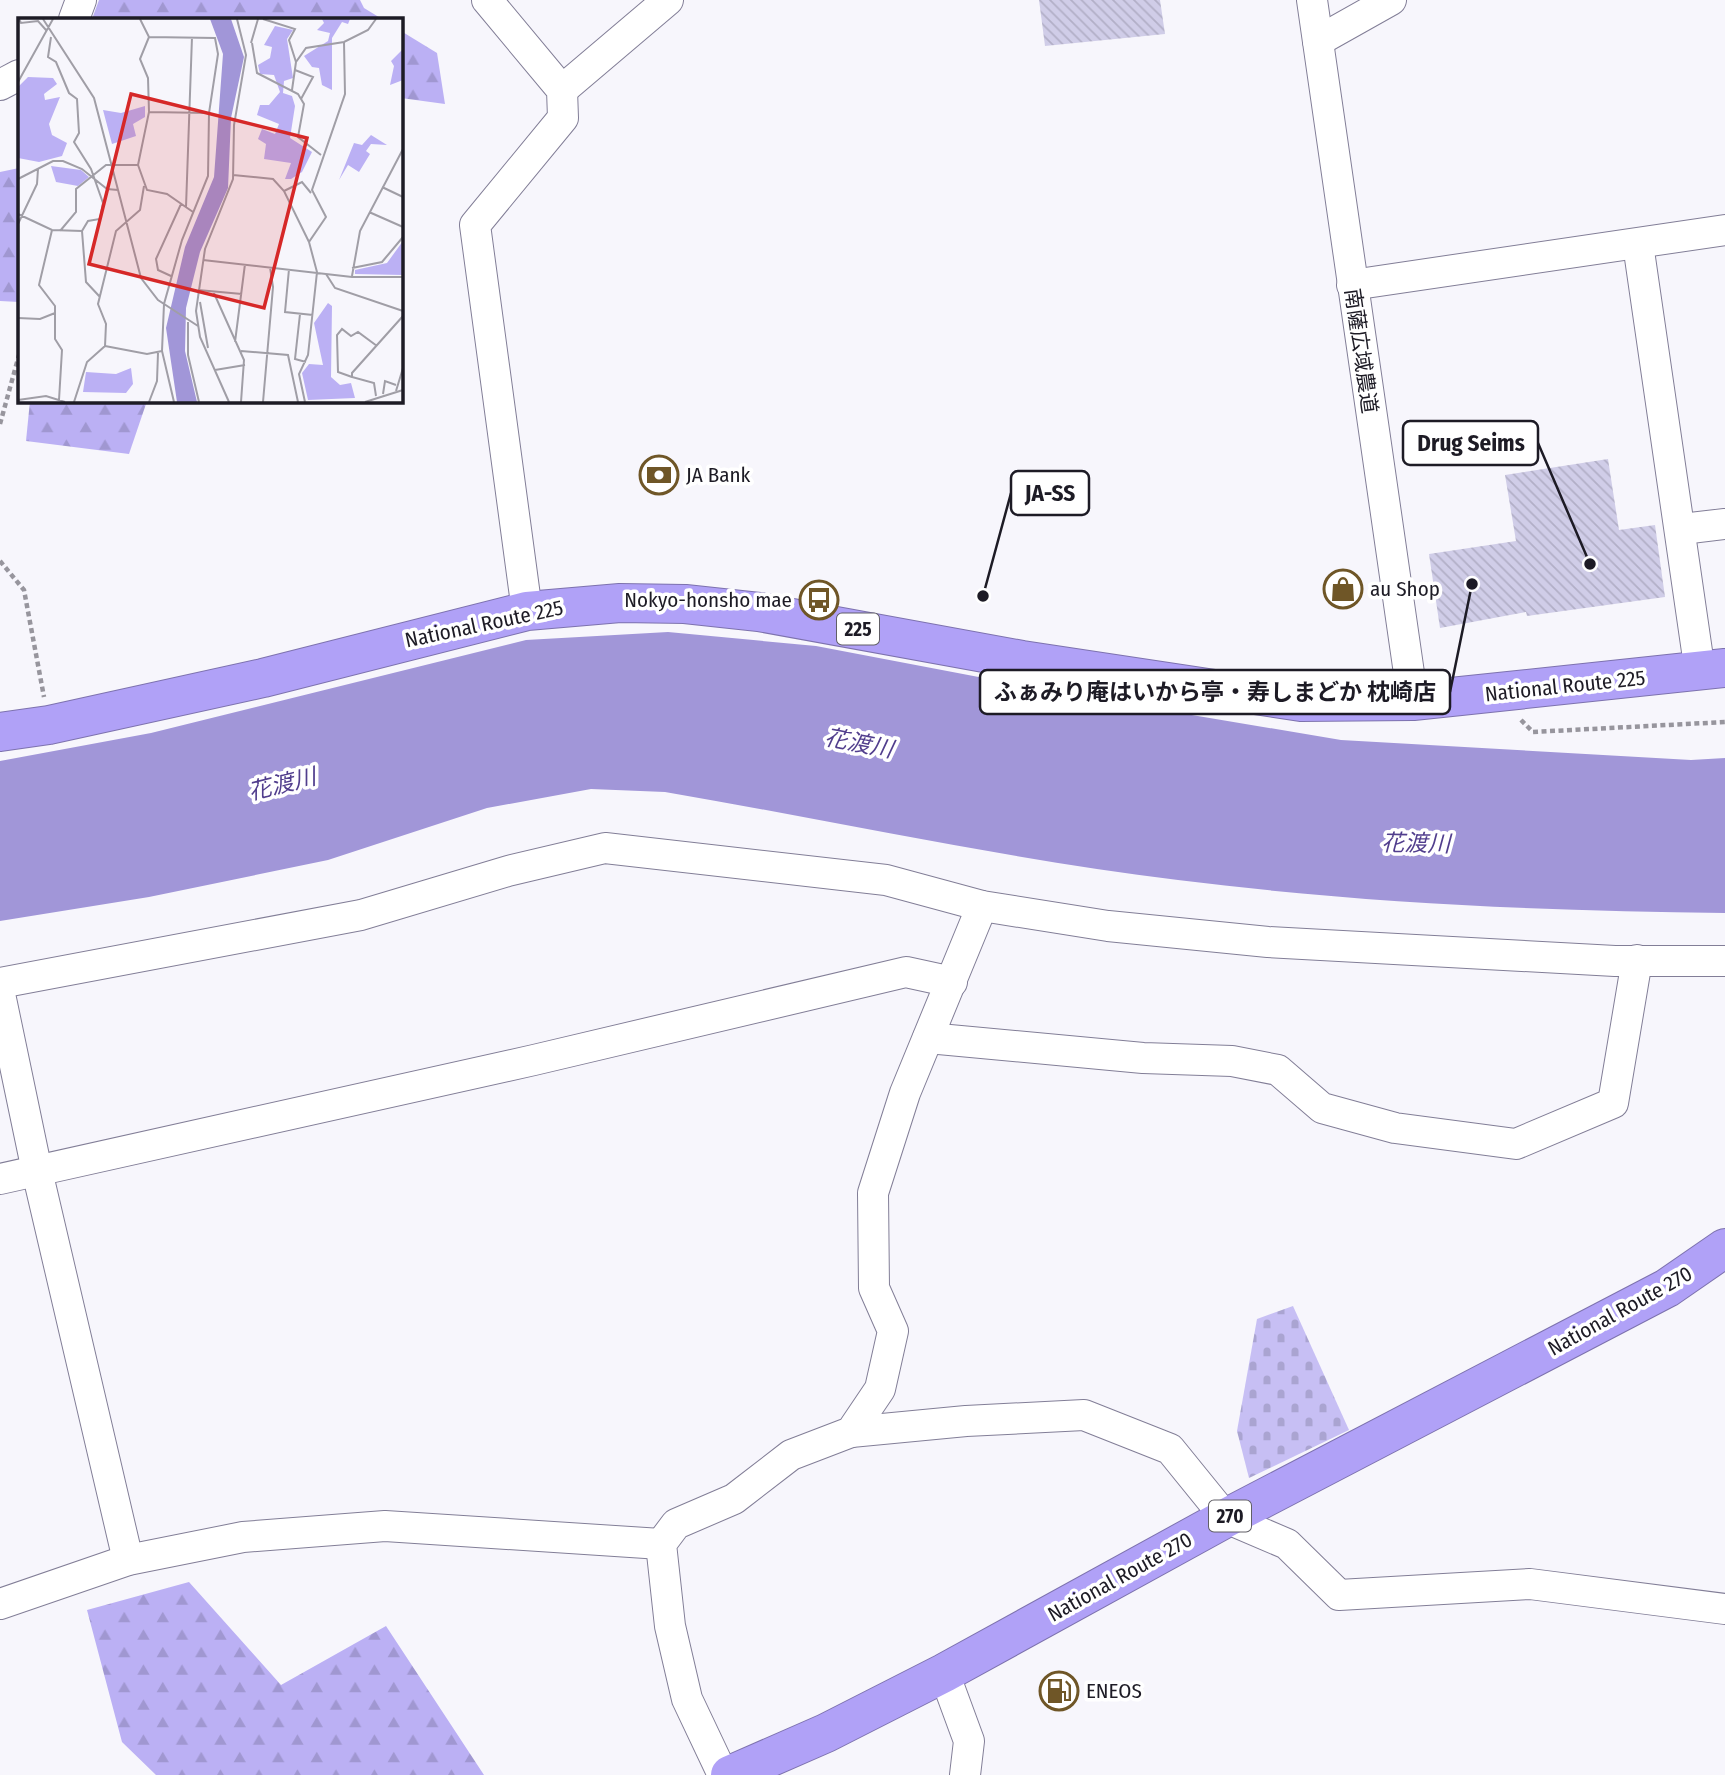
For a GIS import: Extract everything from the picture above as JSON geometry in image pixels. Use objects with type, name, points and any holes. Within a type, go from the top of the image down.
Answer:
[{"type":"highway","name":"National Route 225","points":[[0,732],[49,725],[263,678],[527,611],[620,603],[685,604],[759,612],[1249,696],[1313,703],[1413,701],[1717,667]]},
{"type":"highway","name":"National Route 270","points":[[730,1775],[826,1733],[944,1673],[1226,1518],[1618,1315],[1667,1288],[1725,1248]]},
{"type":"street","points":[[74,18],[81,0]]},
{"type":"street","points":[[487,0],[562,90],[563,118],[475,225],[527,611]]},
{"type":"street","points":[[562,90],[668,0]]},
{"type":"street","name":"南薩広域農道","points":[[1312,0],[1413,701]]},
{"type":"street","points":[[1318,41],[1391,0]]},
{"type":"street","points":[[0,85],[18,76]]},
{"type":"street","points":[[1352,285],[1725,230]]},
{"type":"street","points":[[1638,244],[1682,530],[1717,667]]},
{"type":"street","points":[[1682,530],[1725,524]]},
{"type":"street","points":[[0,983],[361,915],[508,871],[605,848],[886,880],[982,906],[1108,926],[1268,942],[1637,960],[1725,961]]},
{"type":"street","points":[[851,1432],[880,1389],[893,1331],[874,1288],[873,1193],[905,1093],[982,906]]},
{"type":"street","points":[[928,1038],[1143,1058],[1232,1061],[1278,1070],[1322,1108],[1395,1128],[1516,1144],[1613,1103],[1637,960]]},
{"type":"street","points":[[0,1179],[534,1060],[906,972],[951,982]]},
{"type":"street","points":[[0,994],[37,1171],[128,1560]]},
{"type":"street","points":[[723,1775],[687,1699],[670,1626],[661,1544],[676,1524],[734,1499],[791,1455],[851,1432],[966,1421],[1084,1415],[1170,1449],[1226,1518],[1287,1544],[1339,1595],[1530,1584],[1725,1609]]},
{"type":"street","points":[[0,1604],[128,1560],[243,1537],[385,1526],[661,1544]]},
{"type":"street","points":[[944,1673],[970,1741],[965,1775]]},
{"type":"path","points":[[0,424],[18,359]]},
{"type":"path","points":[[0,561],[24,590],[49,725]]},
{"type":"path","points":[[1494,693],[1533,732],[1725,722]]},
{"type":"green space","points":[[99,0],[360,0],[364,8],[380,18],[92,18]]},
{"type":"green space","points":[[402,32],[437,53],[445,104],[402,98]]},
{"type":"green space","points":[[18,168],[18,302],[0,301],[0,172]]},
{"type":"green space","points":[[30,402],[147,402],[129,454],[26,441]]},
{"type":"green space","points":[[1293,1306],[1349,1430],[1249,1478],[1237,1431],[1257,1319]]},
{"type":"green space","points":[[189,1582],[281,1685],[386,1626],[484,1775],[156,1775],[122,1742],[87,1610]]},
{"type":"water","name":"花渡川","points":[[668,632],[816,646],[1079,696],[1341,740],[1691,760],[1725,758],[1725,913],[1451,904],[1246,888],[1049,861],[665,792],[591,789],[487,808],[328,860],[149,897],[0,921],[0,761],[151,733],[526,640]]},
{"type":"building","points":[[1039,0],[1160,0],[1165,34],[1045,46]]},
{"type":"building","points":[[1608,459],[1619,530],[1655,525],[1665,597],[1527,616],[1526,612],[1440,628],[1429,554],[1516,541],[1505,475]]},
{"type":"place","name":"JA Bank","points":[[659,475]]},
{"type":"place","name":"Drug Seims","points":[[1590,564]]},
{"type":"place","name":"ふぁみり庵はいから亭・寿しまどか 枕崎店","points":[[1472,584]]},
{"type":"place","name":"au Shop","points":[[1343,589]]},
{"type":"place","name":"JA-SS","points":[[983,596]]},
{"type":"place","name":"Nokyo-honsho mae","points":[[819,600]]},
{"type":"place","name":"ENEOS","points":[[1059,1691]]}]
